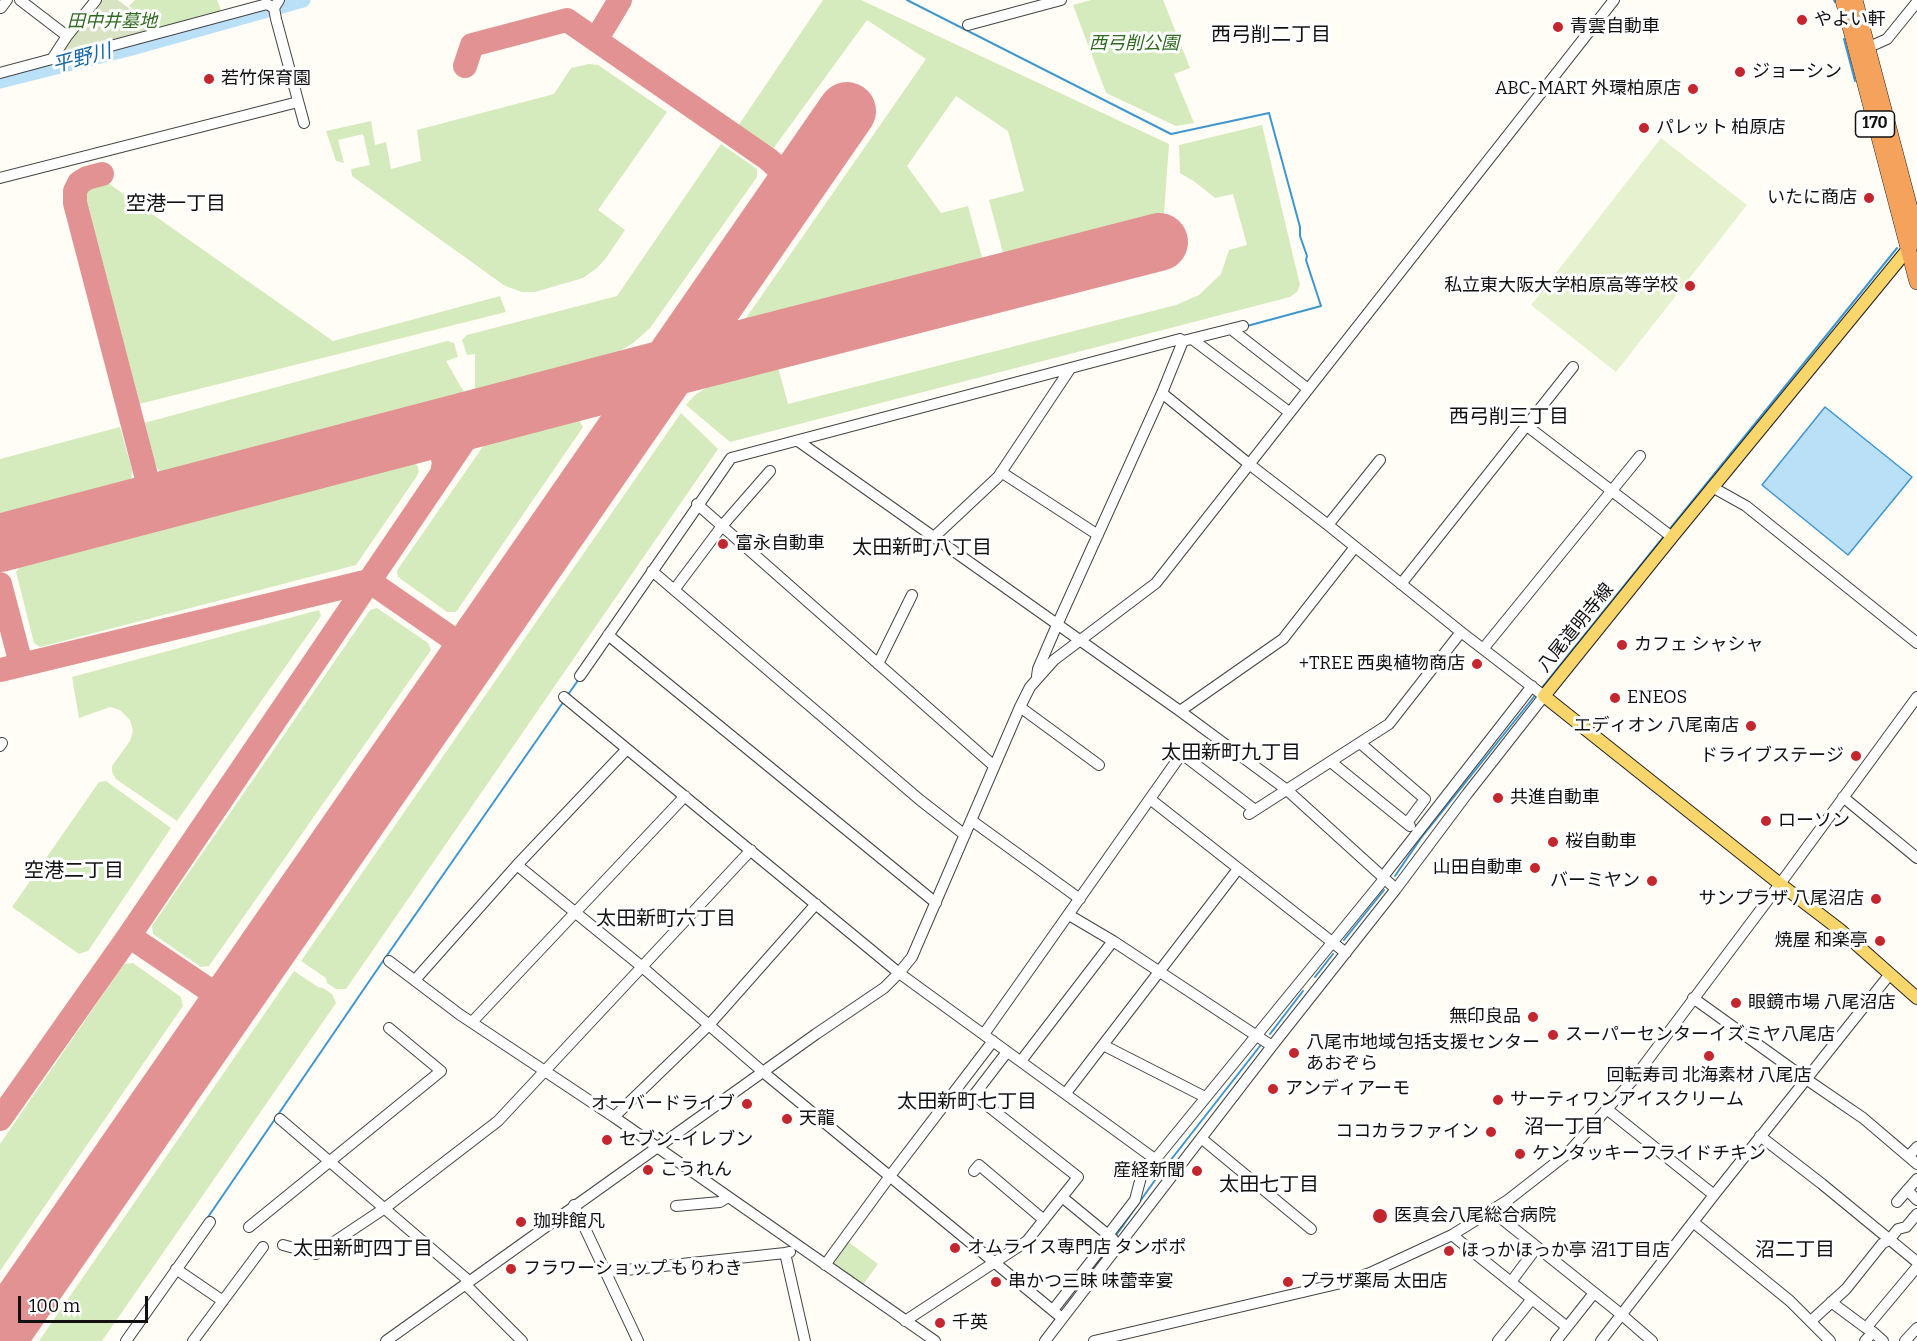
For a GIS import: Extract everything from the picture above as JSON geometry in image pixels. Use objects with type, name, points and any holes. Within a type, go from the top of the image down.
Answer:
[{"type":"highway","name":"170","points":[[1843,0],[1914,243]]},
{"type":"highway","name":"170","points":[[1855,0],[1910,208],[1917,282]]},
{"type":"main road","name":"八尾道明寺線","points":[[1914,243],[1713,487],[1667,534],[1545,696],[1839,929],[1917,998]]},
{"type":"street","points":[[1,8],[8,0]]},
{"type":"street","points":[[20,0],[67,36]]},
{"type":"street","points":[[968,25],[1061,0]]},
{"type":"street","points":[[386,1341],[884,988],[899,973],[912,957],[1020,707],[1037,679],[1054,660],[1156,583],[1614,0]]},
{"type":"street","points":[[52,59],[93,1]]},
{"type":"street","points":[[1867,48],[1887,39],[1917,2]]},
{"type":"street","points":[[0,73],[52,59],[66,58],[267,4],[277,4],[304,123]]},
{"type":"street","points":[[0,178],[298,102]]},
{"type":"street","points":[[579,676],[731,458],[1180,339],[1187,340],[1243,326]]},
{"type":"street","points":[[1231,329],[1308,389]]},
{"type":"street","points":[[1187,340],[1289,412]]},
{"type":"street","points":[[1037,679],[1038,669],[1057,625],[1187,340]]},
{"type":"street","points":[[1401,584],[1574,367]]},
{"type":"street","points":[[934,537],[1001,472],[1070,369]]},
{"type":"street","points":[[1112,1238],[1174,1173],[1545,696],[1461,632],[1162,393]]},
{"type":"street","points":[[1527,426],[1667,534]]},
{"type":"street","points":[[798,441],[1180,711],[1287,790],[1396,889]]},
{"type":"street","points":[[1484,649],[1640,456]]},
{"type":"street","points":[[1328,525],[1380,460]]},
{"type":"street","points":[[674,590],[722,526],[770,471]]},
{"type":"street","points":[[1001,472],[1098,535]]},
{"type":"street","points":[[1713,487],[1746,506],[1917,643]]},
{"type":"street","points":[[697,504],[994,766]]},
{"type":"street","points":[[1180,711],[1283,639],[1355,547]]},
{"type":"street","points":[[652,571],[965,836]]},
{"type":"street","points":[[878,664],[912,595]]},
{"type":"street","points":[[825,1266],[988,1038],[1069,915],[1184,752],[1252,812],[1389,724],[1461,632]]},
{"type":"street","points":[[608,635],[936,903]]},
{"type":"street","points":[[1045,1341],[1057,1314],[1112,1238],[1135,1200],[1141,1177],[1383,879],[1532,686]]},
{"type":"street","points":[[564,697],[899,973],[1174,1173]]},
{"type":"street","points":[[1094,1341],[1337,1284],[1370,1273],[1452,1235],[1492,1211],[1568,1154],[1632,1081],[1917,698]]},
{"type":"street","points":[[1020,707],[1099,765]]},
{"type":"street","points":[[1360,743],[1425,799],[1407,823]]},
{"type":"street","points":[[415,980],[517,865],[627,749]]},
{"type":"street","points":[[1331,762],[1418,832]]},
{"type":"street","points":[[472,1022],[684,796]]},
{"type":"street","points":[[1843,798],[1916,855]]},
{"type":"street","points":[[1150,799],[1346,953]]},
{"type":"street","points":[[971,820],[1080,899]]},
{"type":"street","points":[[283,1245],[316,1254],[385,1208],[498,1121],[751,850]]},
{"type":"street","points":[[517,865],[642,966],[763,1072],[1057,1314]]},
{"type":"street","points":[[1066,1093],[1238,868]]},
{"type":"street","points":[[614,1117],[709,1025],[816,904]]},
{"type":"street","points":[[1069,915],[1113,941],[1272,1046]]},
{"type":"street","points":[[1021,1061],[1113,941]]},
{"type":"street","points":[[389,961],[459,1014],[614,1117],[935,1341]]},
{"type":"street","points":[[1601,1341],[1760,1136],[1890,974]]},
{"type":"street","points":[[1693,998],[1863,1118],[1913,1160],[1917,1147]]},
{"type":"street","points":[[249,1227],[441,1071],[389,1028]]},
{"type":"street","points":[[1102,1045],[1205,1097]]},
{"type":"street","points":[[905,1321],[1027,1240],[1078,1178],[974,1095],[1007,1052]]},
{"type":"street","points":[[1608,1110],[1714,1195]]},
{"type":"street","points":[[280,1119],[385,1208],[467,1282],[519,1340]]},
{"type":"street","points":[[1760,1136],[1917,1262]]},
{"type":"street","points":[[1201,1138],[1311,1228]]},
{"type":"street","points":[[974,1171],[979,1165],[1044,1220]]},
{"type":"street","points":[[1897,1202],[1917,1179]]},
{"type":"street","points":[[1907,1190],[1917,1200]]},
{"type":"street","points":[[676,1206],[720,1202],[728,1197]]},
{"type":"street","points":[[1062,1197],[1112,1238]]},
{"type":"street","points":[[574,1206],[638,1341]]},
{"type":"street","points":[[1492,1211],[1622,1315],[1649,1340]]},
{"type":"street","points":[[1811,1321],[1846,1289],[1882,1245],[1898,1229],[1906,1227],[1917,1214]]},
{"type":"street","points":[[126,1341],[210,1222]]},
{"type":"street","points":[[1693,1222],[1790,1301],[1830,1341]]},
{"type":"street","points":[[1452,1235],[1567,1327]]},
{"type":"street","points":[[193,1341],[263,1247]]},
{"type":"street","points":[[1511,1282],[1537,1247]]},
{"type":"street","points":[[607,1272],[802,1250]]},
{"type":"street","points":[[785,1252],[805,1341]]},
{"type":"street","points":[[1868,1334],[1917,1267]]},
{"type":"street","points":[[176,1269],[223,1301]]},
{"type":"street","points":[[1556,1341],[1594,1293]]},
{"type":"street","points":[[1498,1341],[1533,1299]]},
{"type":"street","points":[[1831,1302],[1868,1334],[1883,1341]]},
{"type":"street","points":[[1905,1341],[1917,1328]]},
{"type":"green space","name":"田中井墓地","points":[[102,0],[118,0],[153,26],[148,34],[64,55],[61,52]]},
{"type":"green space","points":[[135,0],[217,0],[222,13],[162,29],[129,6]]},
{"type":"green space","points":[[823,0],[861,0],[1169,144],[1164,213],[1003,253],[989,200],[1024,191],[1008,131],[956,96],[907,166],[941,213],[968,206],[983,261],[744,321],[926,59],[867,20],[773,149],[738,126]]},
{"type":"green space","name":"西弓削公園","points":[[1091,0],[1163,0],[1190,68],[1174,74],[1194,123],[1176,126],[1106,93],[1073,5]]},
{"type":"green space","points":[[589,64],[598,65],[667,112],[598,210],[625,230],[606,258],[583,278],[535,292],[522,292],[505,286],[352,176],[351,169],[370,165],[363,134],[338,140],[344,163],[336,161],[326,131],[371,121],[375,145],[386,142],[391,169],[421,161],[417,130],[554,94],[571,68]]},
{"type":"green space","points":[[1262,125],[1300,285],[1297,292],[1290,297],[730,442],[686,405],[695,395],[711,385],[778,367],[788,404],[1176,305],[1199,295],[1221,274],[1229,250],[1247,245],[1233,194],[1215,198],[1180,173],[1179,145]]},
{"type":"green space","points":[[1661,138],[1747,205],[1616,372],[1531,305]]},
{"type":"green space","points":[[721,144],[757,169],[757,177],[650,328],[633,343],[615,354],[475,393],[475,354],[467,355],[462,340],[467,335],[617,296]]},
{"type":"green space","points":[[108,183],[333,341],[500,296],[506,312],[139,404],[85,200],[87,192],[92,187]]},
{"type":"green space","points":[[447,341],[454,343],[458,357],[446,361],[465,394],[175,473],[161,474],[153,461],[144,423]]},
{"type":"green space","points":[[681,413],[718,449],[346,989],[336,989],[327,983],[326,978],[301,961]]},
{"type":"green space","points":[[579,420],[583,427],[456,612],[447,612],[398,577],[397,571],[400,566],[484,445]]},
{"type":"green space","points":[[120,427],[132,470],[131,481],[124,485],[0,515],[0,459]]},
{"type":"green space","points":[[413,463],[417,465],[419,471],[417,476],[356,565],[40,647],[34,643],[16,572],[21,565]]},
{"type":"green space","points":[[377,608],[428,643],[431,650],[209,966],[201,967],[153,934],[152,926],[370,610]]},
{"type":"green space","points":[[319,610],[321,616],[177,821],[116,779],[112,766],[130,741],[133,731],[130,720],[120,710],[110,707],[79,718],[72,677]]},
{"type":"green space","points":[[106,781],[171,828],[88,951],[79,954],[12,907],[99,782]]},
{"type":"green space","points":[[133,963],[181,997],[183,1006],[0,1271],[0,1144],[124,964]]},
{"type":"green space","points":[[294,971],[332,994],[336,1003],[102,1341],[39,1341]]},
{"type":"green space","points":[[847,1241],[878,1264],[863,1285],[832,1262]]},
{"type":"water","points":[[1825,407],[1912,477],[1848,555],[1762,485]]},
{"type":"waterway","name":"平野川","points":[[0,81],[132,48],[303,0]]},
{"type":"waterway","points":[[907,0],[1171,134],[1269,113],[1300,227],[1306,260],[1321,306],[1247,326]]},
{"type":"waterway","points":[[1844,39],[1855,81]]},
{"type":"waterway","points":[[1669,530],[1897,248]]},
{"type":"waterway","points":[[1541,689],[1665,535]]},
{"type":"waterway","points":[[567,696],[579,679]]},
{"type":"waterway","points":[[1395,876],[1421,838],[1537,693]]},
{"type":"waterway","points":[[206,1220],[564,701]]},
{"type":"waterway","points":[[1344,940],[1384,890]]},
{"type":"waterway","points":[[1315,977],[1333,954]]},
{"type":"waterway","points":[[1270,1034],[1303,991]]},
{"type":"waterway","points":[[1170,1161],[1260,1046]]},
{"type":"waterway","points":[[1117,1234],[1160,1173]]},
{"type":"taxiway","points":[[596,40],[620,0]]},
{"type":"taxiway","points":[[465,66],[472,45],[567,20],[768,159],[777,167],[782,178],[783,203]]},
{"type":"taxiway","points":[[102,174],[79,183],[75,191],[75,203],[153,502]]},
{"type":"taxiway","points":[[0,1119],[129,936],[481,416]]},
{"type":"taxiway","points":[[413,434],[432,443],[441,451],[444,462],[442,474]]},
{"type":"taxiway","points":[[0,670],[369,581],[473,653]]},
{"type":"taxiway","points":[[0,584],[21,664]]},
{"type":"taxiway","points":[[129,936],[230,1004]]},
{"type":"runway","points":[[0,1335],[847,111]]},
{"type":"runway","points":[[0,543],[1159,242]]},
{"type":"place","name":"やよい軒","points":[[1802,20]]},
{"type":"place","name":"青雲自動車","points":[[1558,27]]},
{"type":"place","name":"ジョーシン","points":[[1740,72]]},
{"type":"place","name":"若竹保育園","points":[[209,79]]},
{"type":"place","name":"ABC-MART 外環柏原店","points":[[1693,89]]},
{"type":"place","name":"パレット 柏原店","points":[[1644,128]]},
{"type":"place","name":"いたに商店","points":[[1869,198]]},
{"type":"place","name":"私立東大阪大学柏原高等学校","points":[[1690,286]]},
{"type":"place","name":"富永自動車","points":[[723,544]]},
{"type":"place","name":"カフェ シャシャ","points":[[1622,645]]},
{"type":"place","name":"+TREE 西奥植物商店","points":[[1477,664]]},
{"type":"place","name":"ENEOS","points":[[1615,698]]},
{"type":"place","name":"エディオン 八尾南店","points":[[1751,726]]},
{"type":"place","name":"ドライブステージ","points":[[1856,756]]},
{"type":"place","name":"共進自動車","points":[[1498,798]]},
{"type":"place","name":"ローソン","points":[[1766,821]]},
{"type":"place","name":"桜自動車","points":[[1553,842]]},
{"type":"place","name":"山田自動車","points":[[1535,868]]},
{"type":"place","name":"バーミヤン","points":[[1652,881]]},
{"type":"place","name":"サンプラザ 八尾沼店","points":[[1876,899]]},
{"type":"place","name":"焼屋 和楽亭","points":[[1880,941]]},
{"type":"place","name":"眼鏡市場 八尾沼店","points":[[1736,1003]]},
{"type":"place","name":"無印良品","points":[[1533,1017]]},
{"type":"place","name":"スーパーセンターイズミヤ八尾店","points":[[1553,1035]]},
{"type":"place","name":"八尾市地域包括支援センター あおぞら","points":[[1294,1053]]},
{"type":"place","name":"回転寿司 北海素材 八尾店","points":[[1709,1056]]},
{"type":"place","name":"アンディアーモ","points":[[1273,1089]]},
{"type":"place","name":"サーティワンアイスクリーム","points":[[1498,1100]]},
{"type":"place","name":"オーバードライブ","points":[[747,1104]]},
{"type":"place","name":"天龍","points":[[787,1119]]},
{"type":"place","name":"ココカラファイン","points":[[1491,1132]]},
{"type":"place","name":"セブン-イレブン","points":[[607,1140]]},
{"type":"place","name":"ケンタッキーフライドチキン","points":[[1520,1154]]},
{"type":"place","name":"こうれん","points":[[648,1170]]},
{"type":"place","name":"産経新聞","points":[[1197,1171]]},
{"type":"place","name":"医真会八尾総合病院","points":[[1380,1216]]},
{"type":"place","name":"珈琲館凡","points":[[521,1222]]},
{"type":"place","name":"オムライス専門店 タンポポ","points":[[955,1248]]},
{"type":"place","name":"ほっかほっか亭 沼1丁目店","points":[[1449,1251]]},
{"type":"place","name":"フラワーショップ もりわき","points":[[511,1269]]},
{"type":"place","name":"串かつ三昧 味蕾幸宴","points":[[996,1282]]},
{"type":"place","name":"プラザ薬局 太田店","points":[[1288,1282]]},
{"type":"place","name":"千英","points":[[940,1323]]},
{"type":"district","name":"西弓削二丁目","points":[[1271,35]]},
{"type":"district","name":"空港一丁目","points":[[176,204]]},
{"type":"district","name":"西弓削三丁目","points":[[1509,417]]},
{"type":"district","name":"太田新町八丁目","points":[[922,548]]},
{"type":"district","name":"太田新町九丁目","points":[[1231,753]]},
{"type":"district","name":"空港二丁目","points":[[74,871]]},
{"type":"district","name":"太田新町六丁目","points":[[666,919]]},
{"type":"district","name":"太田新町七丁目","points":[[967,1102]]},
{"type":"district","name":"沼一丁目","points":[[1564,1127]]},
{"type":"district","name":"太田七丁目","points":[[1269,1185]]},
{"type":"district","name":"太田新町四丁目","points":[[363,1249]]},
{"type":"district","name":"沼二丁目","points":[[1795,1250]]}]
